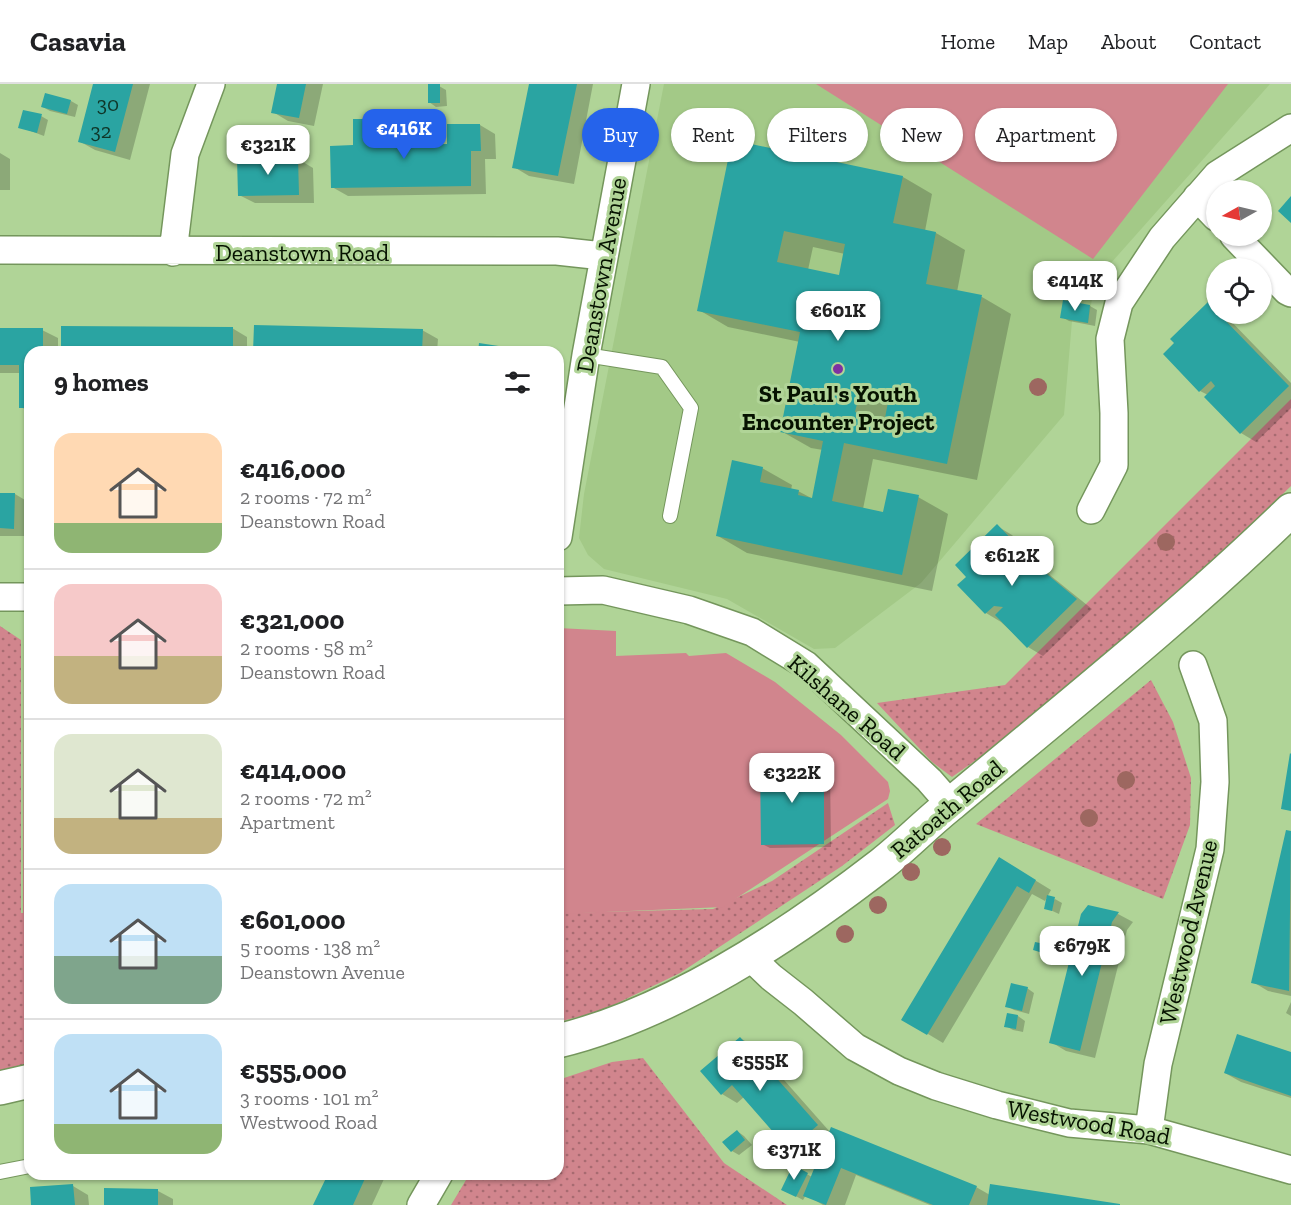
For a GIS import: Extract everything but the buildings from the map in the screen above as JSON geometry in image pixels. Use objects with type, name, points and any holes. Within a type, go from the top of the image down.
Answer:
[{"type":"street","points":[[173,252],[185,153],[212,84]]},
{"type":"street","name":"Deanstown Avenue","points":[[564,498],[603,256],[636,84]]},
{"type":"street","points":[[1091,510],[1114,465],[1110,339],[1119,303],[1161,238],[1217,175],[1291,128]]},
{"type":"street","points":[[1197,197],[1206,206]]},
{"type":"street","points":[[1244,246],[1291,293]]},
{"type":"street","name":"Deanstown Road","points":[[0,250],[557,251],[603,256]]},
{"type":"street","name":"Ratoath Road","points":[[564,1039],[633,1016],[706,982],[798,925],[883,863],[950,804],[1021,747],[1244,556],[1291,510]]},
{"type":"street","name":"Kilshane Road","points":[[564,591],[603,590],[689,610],[752,632],[806,665],[929,780],[950,804]]},
{"type":"street","points":[[0,597],[24,597]]},
{"type":"street","name":"Westwood Avenue","points":[[1149,1130],[1158,1064],[1210,849],[1215,782],[1213,721],[1193,665]]},
{"type":"street","name":"Westwood Road","points":[[748,955],[855,1047],[899,1071],[936,1086],[1069,1123],[1149,1130],[1291,1170]]},
{"type":"street","points":[[0,1088],[24,1082]]},
{"type":"street","points":[[421,1205],[436,1180]]},
{"type":"lane","points":[[586,355],[662,367],[691,408],[670,516]]},
{"type":"lane","points":[[0,1172],[24,1167]]},
{"type":"shaded area","name":"St Paul's Youth Encounter Project","points":[[664,84],[1270,84],[1095,281],[1088,323],[1072,321],[1064,415],[921,583],[835,648],[814,649],[727,599],[604,569],[588,555],[579,538],[584,494],[649,162],[659,162],[659,110]]},
{"type":"shaded area","points":[[816,84],[1228,84],[1093,259],[939,162],[963,162],[963,108],[880,108],[880,124],[868,117],[868,108],[854,108]]},
{"type":"shaded area","points":[[1291,399],[1291,486],[1167,607],[1016,732],[952,777],[932,762],[877,703],[1005,685]]},
{"type":"shaded area","points":[[24,620],[24,913],[23,913]]},
{"type":"shaded area","points":[[0,626],[21,640],[21,913],[24,913],[24,1067],[0,1073]]},
{"type":"shaded area","points":[[564,628],[616,631],[616,656],[686,653],[689,656],[726,653],[775,682],[841,735],[888,782],[890,791],[888,799],[723,907],[564,914]]},
{"type":"shaded area","points":[[1151,680],[1173,722],[1191,778],[1190,825],[1163,899],[976,824]]},
{"type":"shaded area","points":[[888,803],[895,825],[842,866],[680,973],[601,1011],[564,1020],[564,913],[713,909],[772,881]]},
{"type":"shaded area","points":[[643,1058],[724,1163],[787,1205],[451,1205],[466,1180],[564,1180],[564,1078],[612,1062]]},
{"type":"place","name":"St Paul's Youth Encounter Project","points":[[838,369]]}]
